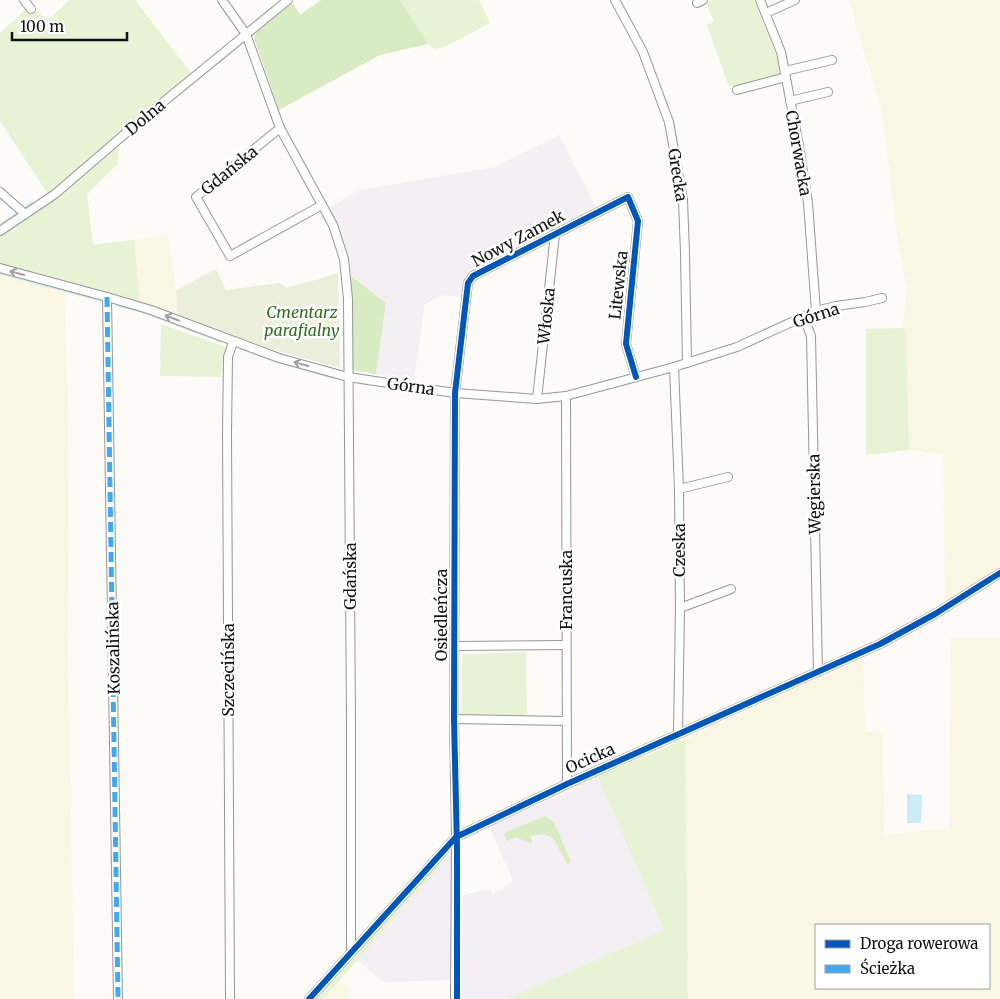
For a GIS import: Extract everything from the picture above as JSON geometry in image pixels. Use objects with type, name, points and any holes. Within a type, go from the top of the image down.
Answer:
[{"type":"street","points":[[24,0],[31,9]]},
{"type":"street","name":"Gdańska","points":[[222,0],[246,34],[280,128],[333,225],[344,259],[348,299],[351,951]]},
{"type":"street","name":"Dolna","points":[[0,231],[22,211],[55,194],[288,0]]},
{"type":"street","name":"Grecka","points":[[615,0],[643,52],[669,122],[683,200],[686,253],[687,363]]},
{"type":"street","name":"Chorwacka","points":[[760,0],[781,52],[790,101],[808,203],[816,311]]},
{"type":"street","points":[[766,13],[796,0]]},
{"type":"street","points":[[737,90],[832,60]]},
{"type":"street","points":[[790,101],[828,92]]},
{"type":"street","name":"Gdańska","points":[[280,128],[196,198],[230,256],[322,205]]},
{"type":"street","points":[[0,192],[22,211]]},
{"type":"street","name":"Nowy Zamek","points":[[455,393],[468,283],[473,276],[628,197]]},
{"type":"street","name":"Litewska","points":[[628,197],[638,221],[626,344],[636,377]]},
{"type":"street","name":"Włoska","points":[[537,399],[555,234]]},
{"type":"street","name":"Górna","points":[[0,268],[151,310],[279,358],[348,377],[455,393],[537,399],[566,396],[674,367],[737,347],[816,311],[882,298]]},
{"type":"street","name":"Koszalińska","points":[[107,297],[118,999]]},
{"type":"street","name":"Węgierska","points":[[804,316],[811,336],[818,672]]},
{"type":"street","name":"Szczecińska","points":[[230,999],[227,433],[228,358],[233,342]]},
{"type":"street","name":"Czeska","points":[[674,367],[679,489],[678,734]]},
{"type":"street","name":"Osiedleńcza","points":[[455,393],[455,999]]},
{"type":"street","name":"Francuska","points":[[566,396],[566,784]]},
{"type":"street","points":[[679,489],[728,477]]},
{"type":"street","name":"Ocicka","points":[[309,999],[456,837],[566,784],[880,644],[935,614],[1000,573]]},
{"type":"street","points":[[680,608],[731,589]]},
{"type":"street","points":[[455,646],[566,645]]},
{"type":"street","points":[[454,719],[566,721]]},
{"type":"shaded area","points":[[849,0],[1000,0],[1000,569],[945,603],[943,454],[909,450],[906,332],[903,328],[907,289],[898,242],[882,112]]},
{"type":"shaded area","points":[[559,135],[597,209],[465,277],[461,297],[443,295],[425,304],[414,380],[376,374],[386,303],[351,276],[342,238],[330,207],[359,190],[494,167]]},
{"type":"shaded area","points":[[168,235],[178,317],[140,302],[134,240]]},
{"type":"shaded area","points":[[0,274],[103,301],[64,294],[68,396],[68,649],[74,999],[0,999]]},
{"type":"shaded area","points":[[951,638],[1000,638],[1000,999],[688,999],[685,739],[863,658],[865,732],[883,731],[884,835],[949,828]]},
{"type":"shaded area","points":[[598,778],[664,930],[507,999],[461,999],[463,895],[490,889],[493,894],[513,881],[489,826]]},
{"type":"shaded area","points":[[450,855],[452,860],[452,980],[383,982],[357,960]]},
{"type":"shaded area","points":[[337,982],[349,988],[348,999],[323,999]]},
{"type":"green space","points":[[70,0],[135,0],[192,74],[48,194],[0,121],[0,33],[32,4],[46,21]]},
{"type":"green space","points":[[321,0],[400,0],[428,44],[380,55],[279,110],[254,38],[257,30],[292,2],[300,15]]},
{"type":"green space","points":[[400,0],[479,0],[490,23],[447,46],[435,49],[428,44]]},
{"type":"green space","points":[[712,0],[754,0],[778,60],[780,74],[729,87],[707,25],[714,22],[706,3]]},
{"type":"green space","points":[[119,142],[118,164],[87,194],[93,245],[134,240],[140,302],[0,266],[0,234]]},
{"type":"green space","name":"Cmentarz parafialny","points":[[216,269],[226,290],[280,283],[287,288],[338,273],[340,368],[270,349],[178,317],[176,290]]},
{"type":"green space","points":[[351,276],[386,303],[376,374],[352,370]]},
{"type":"green space","points":[[161,324],[226,347],[222,360],[221,377],[160,376]]},
{"type":"green space","points":[[903,328],[906,332],[909,450],[866,455],[866,329]]},
{"type":"green space","points":[[526,652],[527,715],[461,716],[462,655]]},
{"type":"green space","points":[[685,739],[688,999],[507,999],[664,930],[598,778],[536,804]]},
{"type":"green space","points":[[545,816],[554,822],[571,862],[567,864],[553,838],[544,834],[531,836],[532,844],[516,837],[507,841],[504,833]]},
{"type":"green space","points":[[444,853],[450,855],[323,999],[313,999]]},
{"type":"water","points":[[907,794],[922,795],[921,823],[907,823]]},
{"type":"waterway","points":[[0,225],[32,203]]},
{"type":"waterway","points":[[0,273],[100,300]]},
{"type":"waterway","points":[[119,306],[141,311],[221,341]]},
{"type":"waterway","points":[[242,349],[270,359]]},
{"type":"waterway","points":[[280,362],[334,378]]},
{"type":"marked path","points":[[107,297],[118,999]]},
{"type":"cycle path","points":[[457,999],[457,847],[454,719],[455,393],[468,283],[473,276],[628,197],[638,221],[626,344],[636,377]]},
{"type":"cycle path","points":[[309,999],[456,837],[567,784],[880,644],[935,614],[1000,573]]}]
